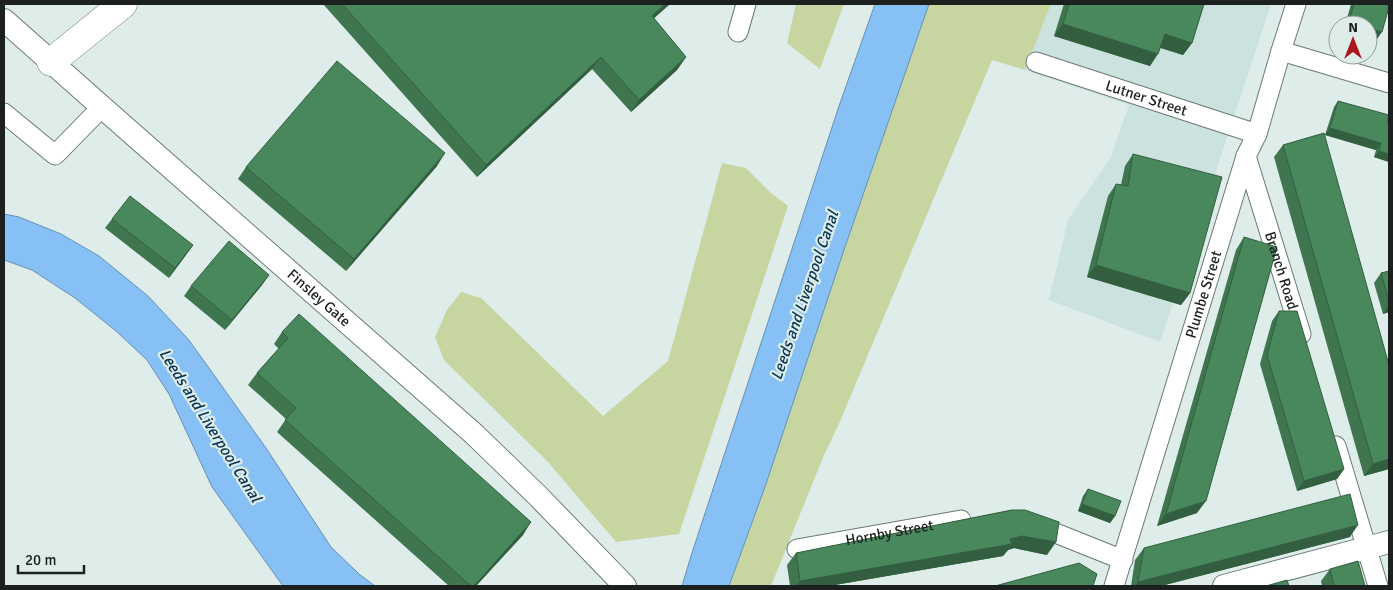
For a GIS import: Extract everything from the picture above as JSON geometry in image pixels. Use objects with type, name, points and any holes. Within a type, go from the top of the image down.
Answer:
[{"type":"main road","points":[[51,62],[123,4]]},
{"type":"street","points":[[738,32],[746,4]]},
{"type":"street","name":"Plumbe Street","points":[[1114,586],[1246,156],[1257,134],[1296,4]]},
{"type":"street","name":"Finsley Gate","points":[[4,20],[474,434],[538,496],[625,586]]},
{"type":"street","points":[[1281,51],[1389,83]]},
{"type":"street","name":"Lutner Street","points":[[1036,62],[1257,134]]},
{"type":"street","points":[[4,113],[55,155],[102,107]]},
{"type":"street","name":"Branch Road","points":[[1246,156],[1308,355]]},
{"type":"street","points":[[1331,431],[1378,586]]},
{"type":"street","points":[[1015,516],[1123,560]]},
{"type":"street","name":"Hornby Street","points":[[797,549],[978,518]]},
{"type":"street","points":[[1232,585],[1389,542]]},
{"type":"shaded area","points":[[1051,4],[1271,4],[1160,342],[1049,300],[1068,220],[1111,157],[1129,105],[1025,70]]},
{"type":"green space","points":[[796,4],[844,4],[820,69],[787,43]]},
{"type":"green space","points":[[929,4],[1051,4],[1025,70],[992,60],[838,426],[824,455],[771,586],[729,586],[766,484]]},
{"type":"green space","points":[[722,163],[746,168],[771,193],[788,206],[679,534],[616,542],[548,462],[444,360],[435,337],[447,310],[461,292],[481,298],[603,416],[668,361]]},
{"type":"water","name":"Leeds and Liverpool Canal","points":[[875,4],[929,4],[766,484],[729,586],[682,586],[839,106]]},
{"type":"water","name":"Leeds and Liverpool Canal","points":[[4,214],[19,217],[61,234],[99,256],[148,296],[188,339],[266,448],[331,547],[359,574],[375,586],[283,586],[212,487],[169,394],[147,360],[116,331],[75,298],[32,270],[4,260]]},
{"type":"building","points":[[342,4],[665,4],[652,16],[686,57],[639,100],[601,57],[486,165]]},
{"type":"building","points":[[1069,4],[1204,4],[1192,43],[1165,34],[1158,54],[1063,24]]},
{"type":"building","points":[[1354,4],[1389,4],[1382,32],[1378,31],[1378,15],[1351,15]]},
{"type":"building","points":[[337,61],[445,153],[354,259],[246,167]]},
{"type":"building","points":[[1338,101],[1389,115],[1387,123],[1389,124],[1389,154],[1379,151],[1381,143],[1330,128]]},
{"type":"building","points":[[1324,133],[1389,365],[1389,459],[1373,464],[1283,145]]},
{"type":"building","points":[[1133,154],[1222,177],[1190,293],[1096,265],[1116,184],[1128,186]]},
{"type":"building","points":[[130,196],[193,245],[175,268],[112,219]]},
{"type":"building","points":[[1244,237],[1277,247],[1206,501],[1166,514]]},
{"type":"building","points":[[229,241],[269,275],[232,320],[191,286]]},
{"type":"building","points":[[1389,271],[1389,301],[1381,273]]},
{"type":"building","points":[[1279,311],[1297,311],[1344,469],[1304,481],[1267,355]]},
{"type":"building","points":[[299,314],[531,522],[474,586],[471,586],[285,420],[296,408],[257,373],[288,338],[282,332]]},
{"type":"building","points":[[1088,489],[1121,501],[1115,516],[1082,504]]},
{"type":"building","points":[[1350,494],[1358,525],[1138,582],[1144,548]]},
{"type":"building","points":[[1012,510],[1025,510],[1059,522],[1056,542],[1022,536],[1010,539],[1012,544],[800,581],[796,553]]},
{"type":"building","points":[[1358,561],[1365,586],[1334,586],[1330,569]]},
{"type":"building","points":[[1079,563],[1097,574],[1093,586],[995,586]]},
{"type":"building","points":[[1287,580],[1289,586],[1266,586]]}]
